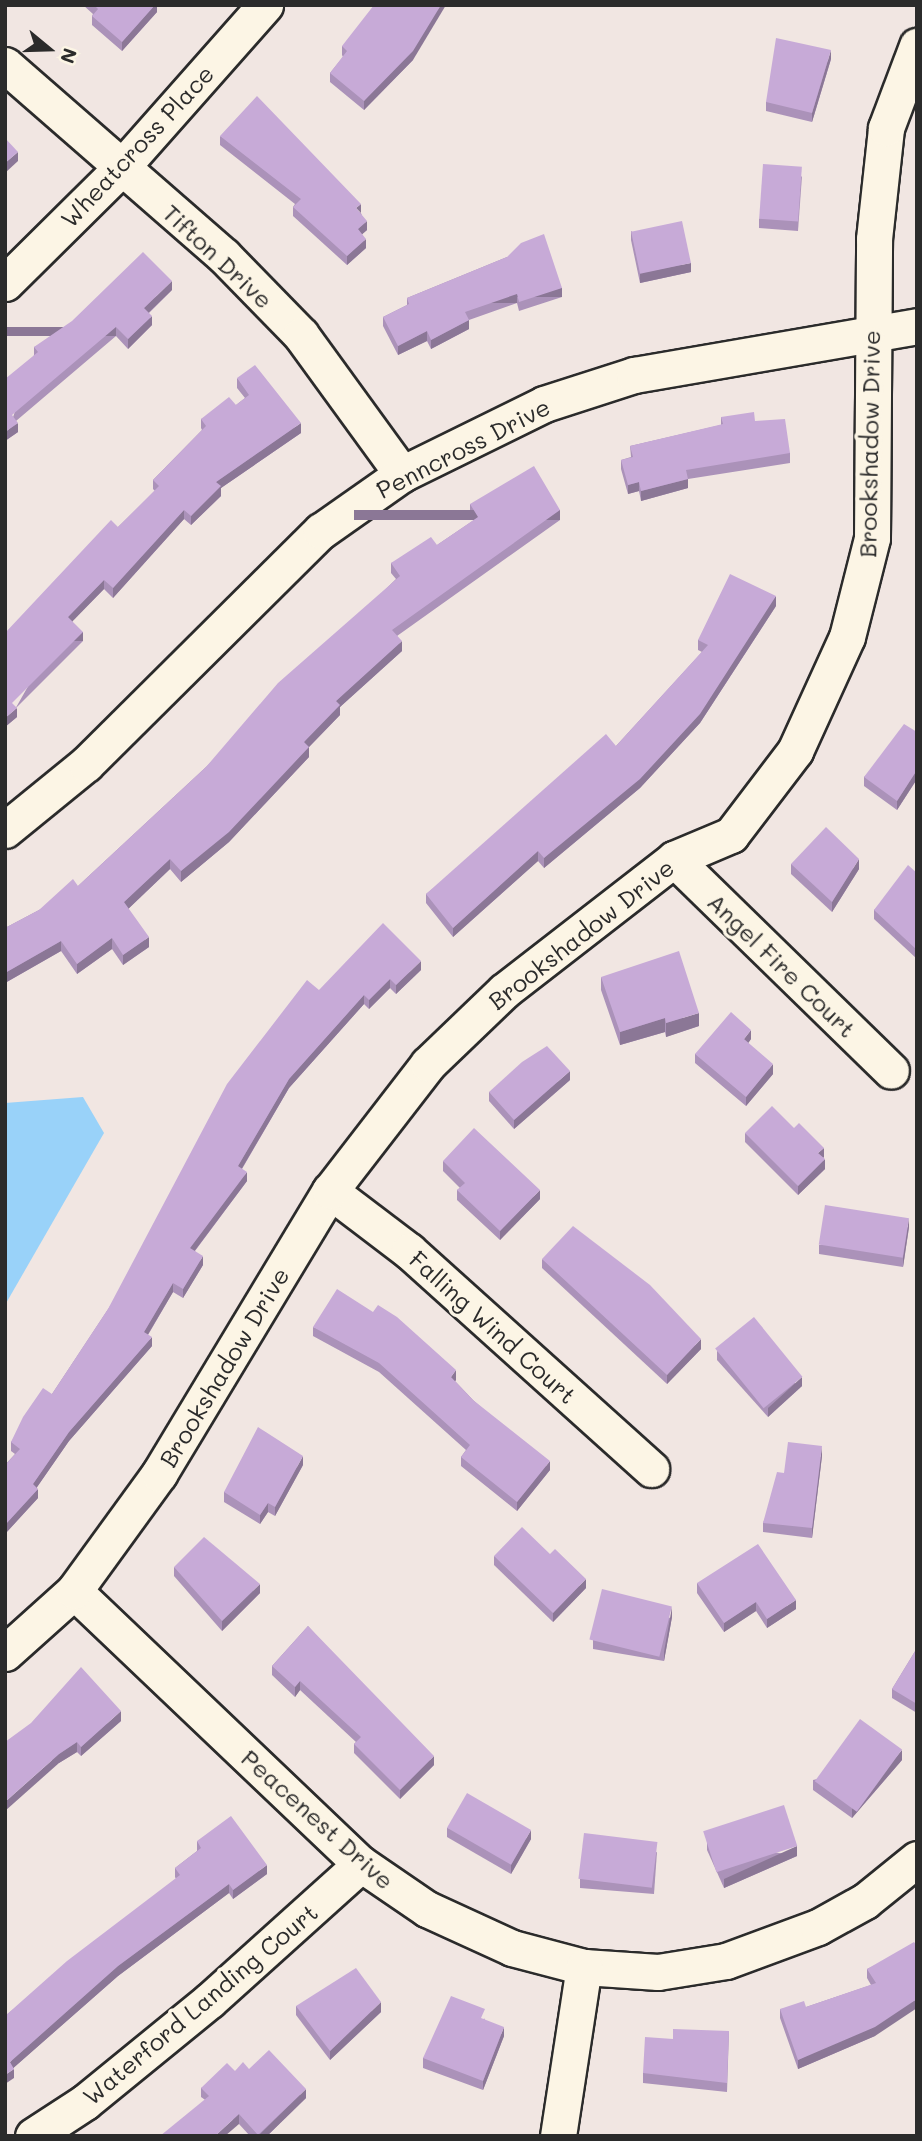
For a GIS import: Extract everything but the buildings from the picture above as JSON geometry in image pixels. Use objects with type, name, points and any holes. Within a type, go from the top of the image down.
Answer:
[{"type":"street","name":"Wheatcross Place","points":[[5,283],[120,169],[265,5]]},
{"type":"street","name":"Brookshadow Drive","points":[[5,1653],[74,1591],[191,1427],[330,1191],[428,1064],[505,991],[674,859],[731,835],[794,751],[847,637],[872,538],[871,333],[886,128],[917,46]]},
{"type":"street","name":"Tifton Drive","points":[[5,65],[120,169],[224,256],[301,335],[402,474]]},
{"type":"street","name":"Penncross Drive","points":[[5,830],[86,764],[321,531],[402,474],[544,404],[634,374],[917,326]]},
{"type":"street","name":"Angel Fire Court","points":[[674,859],[891,1071]]},
{"type":"street","name":"Falling Wind Court","points":[[330,1191],[409,1251],[651,1469]]},
{"type":"street","name":"Peacenest Drive","points":[[74,1591],[361,1864],[472,1932],[584,1967],[659,1972],[775,1945],[865,1901],[917,1860]]},
{"type":"street","name":"Waterford Landing Court","points":[[33,2136],[85,2102],[211,2000],[361,1864]]},
{"type":"street","points":[[558,2136],[584,1967]]},
{"type":"water","points":[[83,1097],[104,1133],[5,1305],[5,1103]]}]
